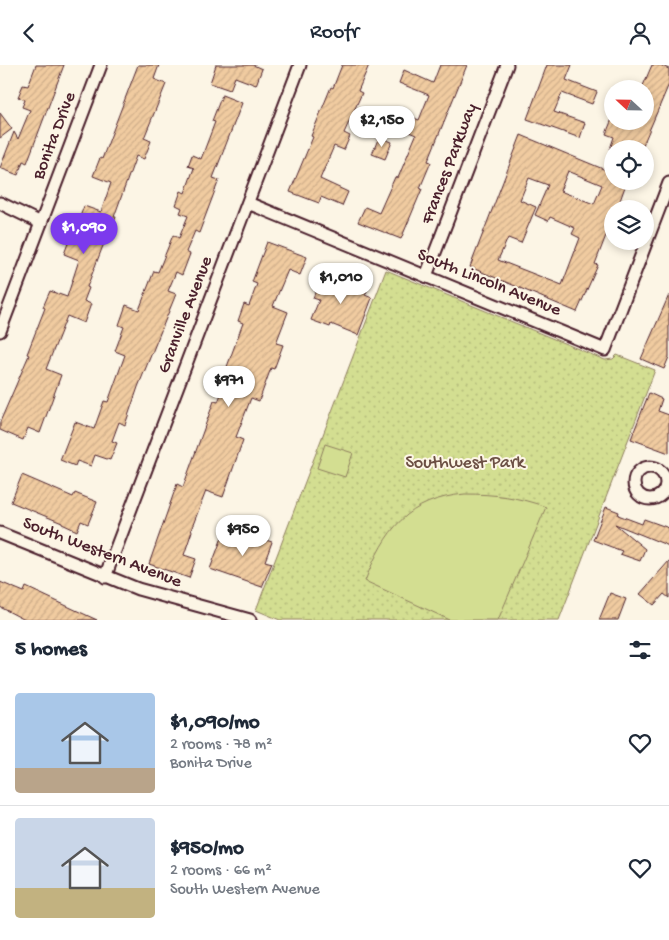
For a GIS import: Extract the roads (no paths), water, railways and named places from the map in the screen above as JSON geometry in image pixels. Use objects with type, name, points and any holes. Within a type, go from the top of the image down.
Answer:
[{"type":"street","name":"Bonita Drive","points":[[0,331],[101,65]]},
{"type":"street","name":"Granville Avenue","points":[[105,577],[300,65]]},
{"type":"street","name":"Frances Parkway","points":[[426,276],[506,65]]},
{"type":"street","name":"South Lincoln Avenue","points":[[248,203],[605,350],[669,183]]},
{"type":"street","points":[[0,203],[41,223]]},
{"type":"street","name":"South Western Avenue","points":[[0,533],[105,577],[157,595],[250,620]]},
{"type":"park label","name":"Southwest Park","points":[[465,463]]}]
